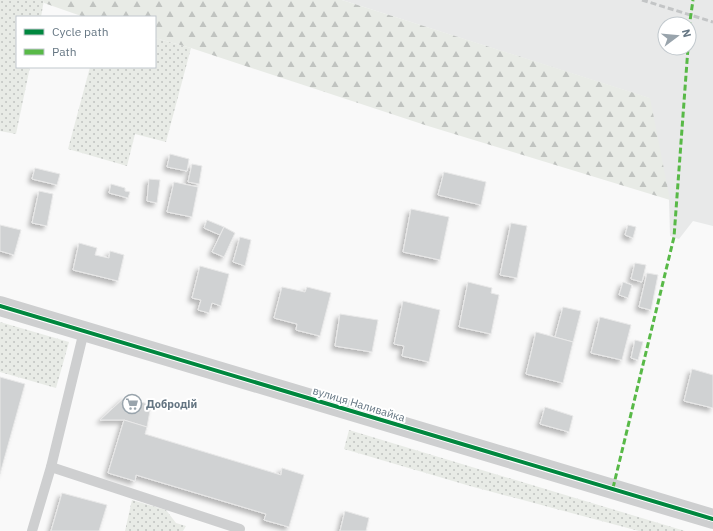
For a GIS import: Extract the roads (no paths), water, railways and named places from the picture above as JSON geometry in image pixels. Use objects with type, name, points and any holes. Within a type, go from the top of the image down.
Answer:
[{"type":"street","name":"вулиця Наливайка","points":[[0,306],[713,518]]},
{"type":"lane","points":[[32,531],[51,467],[84,331]]},
{"type":"lane","points":[[51,467],[240,529],[239,531]]},
{"type":"railway","points":[[642,0],[713,22]]},
{"type":"place","name":"Добродій","points":[[132,404]]}]
